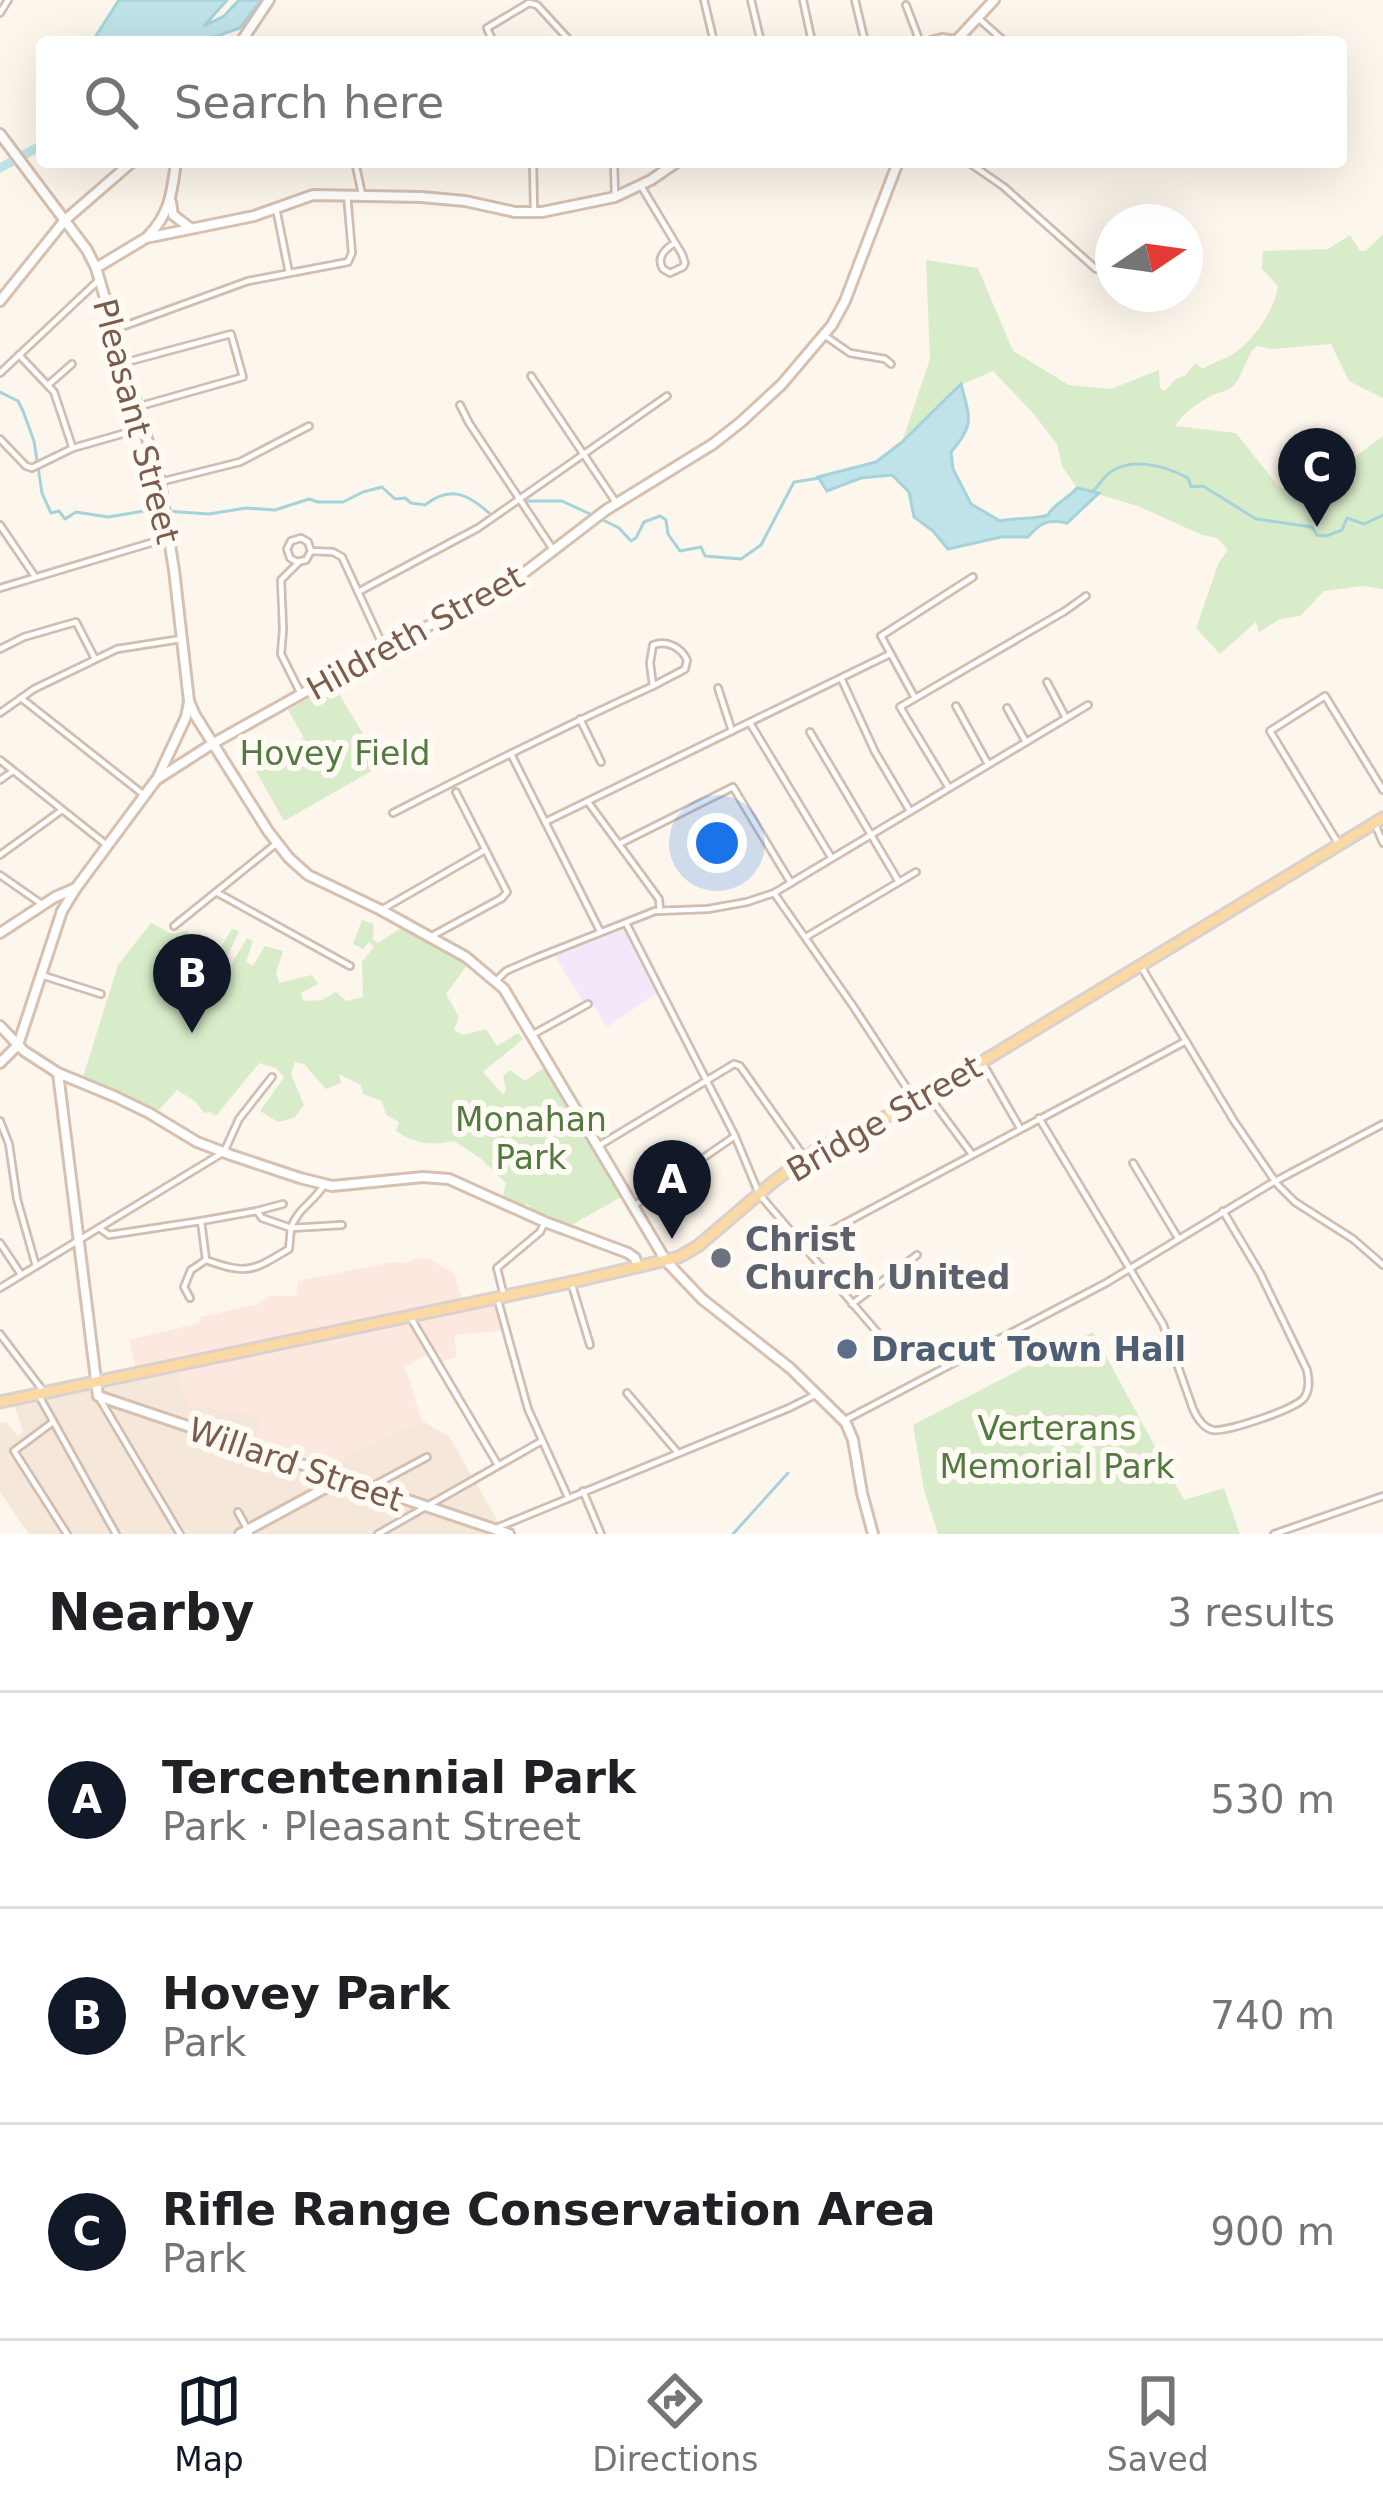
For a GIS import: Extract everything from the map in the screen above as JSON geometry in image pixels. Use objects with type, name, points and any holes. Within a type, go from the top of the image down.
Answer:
[{"type":"main road","name":"Bridge Street","points":[[0,1402],[667,1261],[698,1246],[805,1158],[916,1102],[1379,821]]},
{"type":"street","points":[[0,13],[8,0]]},
{"type":"street","points":[[242,36],[269,0]]},
{"type":"street","points":[[704,0],[713,36]]},
{"type":"street","points":[[751,0],[760,36]]},
{"type":"street","points":[[803,0],[811,36]]},
{"type":"street","points":[[855,0],[864,36]]},
{"type":"street","points":[[960,36],[994,0]]},
{"type":"street","points":[[491,36],[487,28],[529,3],[537,5],[565,36]]},
{"type":"street","points":[[906,5],[918,36]]},
{"type":"street","points":[[977,17],[998,36]]},
{"type":"street","name":"Pleasant Street","points":[[0,134],[87,250],[100,279],[160,482],[189,701],[212,744],[277,843],[308,875],[432,936],[504,989],[667,1261],[702,1299],[756,1340],[844,1421]]},
{"type":"street","points":[[0,301],[65,220],[125,168]]},
{"type":"street","points":[[175,168],[173,215],[190,228]]},
{"type":"street","points":[[356,168],[362,194]]},
{"type":"street","points":[[532,168],[534,212]]},
{"type":"street","points":[[614,168],[615,197]]},
{"type":"street","points":[[146,238],[215,225],[313,195],[466,201],[534,212],[615,197],[668,168]]},
{"type":"street","name":"Hildreth Street","points":[[0,1063],[18,1045],[62,911],[156,780],[212,744],[508,584],[617,503],[741,422],[782,384],[845,301],[896,168]]},
{"type":"street","points":[[977,168],[1095,267]]},
{"type":"street","points":[[641,185],[675,243],[685,263],[680,271],[666,272],[661,256],[675,243]]},
{"type":"street","points":[[113,330],[226,288],[350,260],[347,194]]},
{"type":"street","points":[[96,268],[146,238],[171,202]]},
{"type":"street","points":[[276,208],[289,273]]},
{"type":"street","points":[[0,373],[100,279]]},
{"type":"street","points":[[124,363],[232,334],[244,377],[137,407]]},
{"type":"street","points":[[824,334],[856,356],[885,358],[891,364]]},
{"type":"street","points":[[19,355],[59,403],[73,448]]},
{"type":"street","points":[[48,385],[72,364]]},
{"type":"street","points":[[531,376],[617,503]]},
{"type":"street","points":[[358,592],[445,547],[667,396]]},
{"type":"street","points":[[460,405],[554,550]]},
{"type":"street","points":[[160,482],[240,463],[309,426]]},
{"type":"street","points":[[0,439],[26,466],[38,467],[73,448],[143,428]]},
{"type":"street","points":[[0,525],[35,577]]},
{"type":"street","points":[[0,588],[170,538]]},
{"type":"street","points":[[299,562],[288,555],[290,542],[303,539],[310,545],[308,558],[281,580],[281,654],[302,695]]},
{"type":"street","points":[[311,551],[338,554],[384,649]]},
{"type":"street","points":[[915,698],[880,636],[973,577]]},
{"type":"street","points":[[949,788],[901,706],[1086,596]]},
{"type":"street","points":[[0,649],[76,622],[95,659]]},
{"type":"street","points":[[0,713],[121,647],[181,639]]},
{"type":"street","points":[[393,814],[580,719],[653,686],[685,669],[687,660],[677,647],[653,646],[653,686]]},
{"type":"street","points":[[545,822],[890,654]]},
{"type":"street","points":[[842,678],[875,752],[910,812]]},
{"type":"street","points":[[1047,682],[1066,718]]},
{"type":"street","points":[[718,688],[733,731]]},
{"type":"street","points":[[1339,845],[1270,730],[1325,696],[1383,790]]},
{"type":"street","points":[[21,698],[145,795]]},
{"type":"street","points":[[156,780],[189,701]]},
{"type":"street","points":[[496,981],[506,971],[660,911],[709,909],[774,893],[1088,705]]},
{"type":"street","points":[[956,706],[988,765]]},
{"type":"street","points":[[1007,707],[1026,742]]},
{"type":"street","points":[[580,719],[602,762]]},
{"type":"street","points":[[750,723],[832,859]]},
{"type":"street","points":[[810,732],[899,882]]},
{"type":"street","points":[[511,754],[601,933]]},
{"type":"street","points":[[0,760],[108,846]]},
{"type":"street","points":[[0,780],[13,771]]},
{"type":"street","points":[[619,844],[733,787],[791,883]]},
{"type":"street","points":[[432,936],[507,892],[456,792]]},
{"type":"street","points":[[588,802],[658,899],[660,911]]},
{"type":"street","points":[[0,855],[62,810]]},
{"type":"street","points":[[1379,821],[1383,843]]},
{"type":"street","points":[[174,926],[277,843]]},
{"type":"street","points":[[381,910],[486,850]]},
{"type":"street","points":[[806,937],[916,872]]},
{"type":"street","points":[[0,875],[43,905]]},
{"type":"street","points":[[0,933],[76,888]]},
{"type":"street","points":[[216,892],[350,966]]},
{"type":"street","points":[[774,893],[916,1102]]},
{"type":"street","points":[[626,922],[735,1136],[759,1194],[883,1339]]},
{"type":"street","points":[[1140,965],[1276,1181],[1295,1202],[1353,1239],[1383,1265]]},
{"type":"street","points":[[40,974],[101,994]]},
{"type":"street","points":[[532,1035],[588,1004]]},
{"type":"street","points":[[0,1026],[58,1073],[133,1105],[197,1142],[324,1185],[448,1179],[628,1253],[638,1268]]},
{"type":"street","points":[[802,1246],[1186,1042]]},
{"type":"street","points":[[982,1062],[1020,1128]]},
{"type":"street","points":[[597,1147],[736,1065],[805,1158]]},
{"type":"street","points":[[58,1073],[98,1396],[180,1534]]},
{"type":"street","points":[[0,1288],[224,1152],[239,1119],[272,1077]]},
{"type":"street","points":[[928,1094],[972,1154]]},
{"type":"street","points":[[1039,1118],[1163,1324],[1199,1422],[1212,1430],[1294,1407],[1310,1385],[1260,1274],[1223,1211]]},
{"type":"street","points":[[0,1121],[36,1266]]},
{"type":"street","points":[[873,1534],[853,1440],[844,1421],[1130,1268],[1383,1124]]},
{"type":"street","points":[[632,1207],[735,1136]]},
{"type":"street","points":[[1133,1163],[1178,1238]]},
{"type":"street","points":[[206,1259],[253,1270],[289,1249],[295,1215],[324,1185]]},
{"type":"street","points":[[99,1228],[110,1235],[283,1204]]},
{"type":"street","points":[[257,1210],[262,1218],[291,1228],[342,1225]]},
{"type":"street","points":[[201,1221],[206,1259]]},
{"type":"street","points":[[545,1222],[540,1232],[497,1268],[515,1369],[568,1497]]},
{"type":"street","points":[[0,1243],[21,1275]]},
{"type":"street","points":[[852,1304],[917,1255]]},
{"type":"street","points":[[190,1298],[184,1287],[191,1270],[206,1259]]},
{"type":"street","points":[[571,1282],[590,1345]]},
{"type":"street","points":[[409,1316],[498,1465]]},
{"type":"street","points":[[0,1334],[41,1393],[116,1534]]},
{"type":"street","points":[[627,1393],[678,1454]]},
{"type":"street","points":[[494,1529],[817,1393]]},
{"type":"street","name":"Willard Street","points":[[98,1396],[509,1534]]},
{"type":"street","points":[[53,1422],[14,1451],[67,1534]]},
{"type":"street","points":[[378,1534],[542,1441]]},
{"type":"street","points":[[369,1489],[427,1457]]},
{"type":"street","points":[[238,1512],[246,1532],[341,1480]]},
{"type":"street","points":[[584,1491],[601,1534]]},
{"type":"street","points":[[1274,1534],[1383,1496]]},
{"type":"shaded area","points":[[625,929],[657,993],[607,1027],[590,1000],[584,1003],[555,956]]},
{"type":"shaded area","points":[[419,1258],[454,1273],[462,1299],[492,1293],[502,1331],[454,1335],[457,1357],[440,1362],[428,1354],[405,1367],[422,1421],[326,1466],[254,1443],[260,1420],[241,1412],[189,1405],[177,1371],[138,1378],[129,1340],[199,1323],[201,1317],[258,1304],[267,1296],[296,1296],[298,1281]]},
{"type":"shaded area","points":[[177,1371],[189,1405],[241,1412],[261,1420],[255,1443],[326,1465],[422,1421],[449,1436],[505,1534],[29,1534],[0,1492],[0,1423],[6,1422],[18,1436],[23,1432],[14,1404]]},
{"type":"green space","points":[[1383,234],[1383,398],[1349,381],[1331,344],[1257,346],[1232,387],[1197,404],[1175,426],[1236,433],[1286,490],[1292,482],[1309,486],[1322,482],[1383,436],[1383,589],[1362,586],[1324,591],[1300,616],[1280,619],[1259,632],[1256,622],[1220,654],[1196,628],[1219,562],[1228,550],[1217,538],[1077,488],[1062,466],[1057,444],[993,371],[961,385],[902,442],[930,359],[926,260],[978,268],[1013,351],[1069,385],[1111,389],[1159,370],[1160,388],[1165,391],[1195,363],[1203,369],[1237,351],[1261,326],[1278,286],[1262,269],[1263,251],[1328,249],[1350,235],[1360,251],[1366,251]]},
{"type":"green space","name":"Hovey Field","points":[[333,684],[382,765],[284,821],[253,766],[304,738],[288,710]]},
{"type":"green space","name":"Monahan Park","points":[[362,920],[374,924],[373,939],[378,943],[401,928],[456,954],[467,965],[446,994],[459,1017],[454,1030],[463,1035],[486,1029],[497,1046],[518,1033],[523,1039],[483,1072],[503,1095],[503,1076],[510,1070],[525,1081],[545,1067],[621,1197],[570,1226],[534,1213],[527,1203],[526,1208],[502,1200],[506,1183],[480,1158],[454,1141],[424,1143],[404,1136],[396,1131],[399,1122],[386,1115],[382,1101],[363,1094],[361,1085],[339,1074],[341,1083],[326,1089],[304,1064],[295,1062],[291,1074],[304,1105],[294,1118],[278,1122],[260,1111],[284,1077],[276,1068],[259,1063],[216,1116],[204,1113],[177,1090],[159,1110],[150,1109],[83,1077],[118,965],[151,923],[172,934],[187,931],[218,952],[232,929],[239,931],[225,962],[231,965],[247,938],[253,941],[246,962],[253,966],[265,946],[283,951],[276,973],[279,983],[312,975],[318,984],[301,993],[303,1001],[322,1000],[336,992],[346,1001],[363,997],[362,962],[374,947],[369,942],[363,949],[353,944]]},
{"type":"green space","name":"Verterans Memorial Park","points":[[1093,1332],[1184,1500],[1224,1488],[1240,1534],[938,1534],[924,1490],[913,1425]]},
{"type":"water","points":[[119,0],[227,0],[204,26],[224,16],[239,0],[261,0],[240,28],[217,36],[96,36]]},
{"type":"water","points":[[961,384],[968,421],[951,452],[953,469],[971,504],[1000,521],[1048,515],[1077,488],[1099,493],[1067,523],[1045,523],[1028,537],[1001,537],[948,549],[914,517],[909,492],[892,475],[861,478],[827,491],[818,477],[876,462]]},
{"type":"waterway","points":[[0,168],[36,148]]},
{"type":"waterway","points":[[0,392],[18,401],[34,441],[42,493],[51,513],[59,511],[65,519],[76,512],[108,517],[150,510],[209,514],[246,508],[275,510],[309,499],[343,502],[382,487],[395,499],[425,505],[443,495],[458,494],[489,513]]},
{"type":"waterway","points":[[1092,492],[1114,470],[1145,464],[1188,478],[1191,487],[1203,486],[1256,519],[1312,527],[1317,535],[1342,530],[1347,518],[1364,524],[1383,515]]},
{"type":"waterway","points":[[603,520],[631,541],[644,522],[660,516],[680,551],[701,547],[705,556],[741,559],[761,545],[794,482],[820,478]]},
{"type":"waterway","points":[[528,501],[562,501],[590,514]]},
{"type":"waterway","points":[[733,1534],[788,1473]]},
{"type":"place","name":"Rifle Range Conservation Area","points":[[1317,527]]},
{"type":"place","name":"Hovey Park","points":[[192,1033]]},
{"type":"place","name":"Tercentennial Park","points":[[672,1239]]},
{"type":"place","name":"Christ Church United","points":[[721,1258]]},
{"type":"place","name":"Dracut Town Hall","points":[[847,1349]]}]
